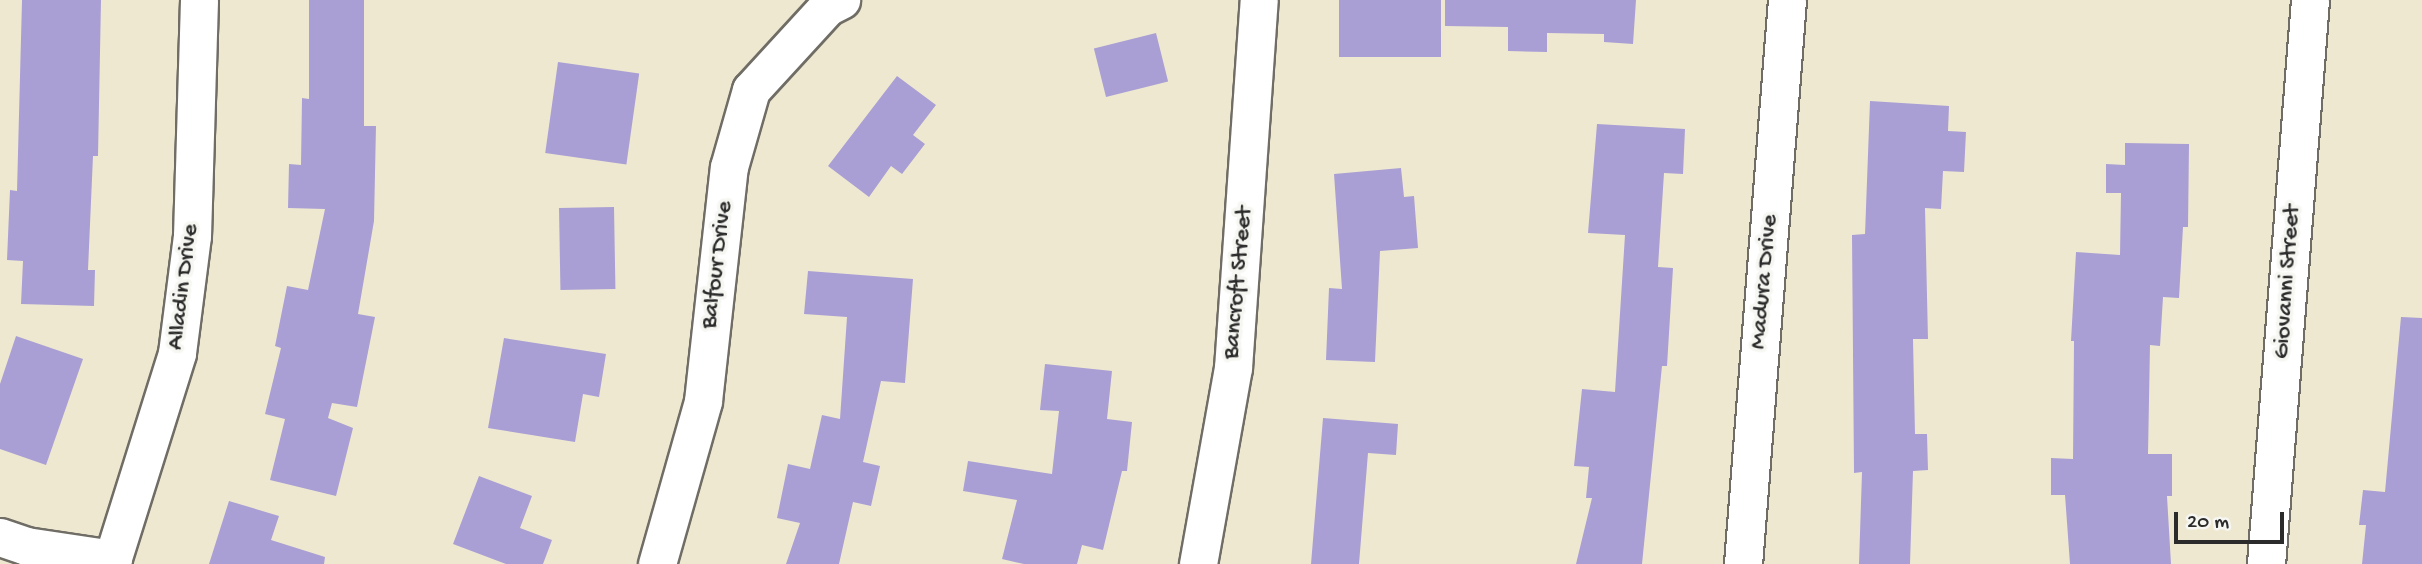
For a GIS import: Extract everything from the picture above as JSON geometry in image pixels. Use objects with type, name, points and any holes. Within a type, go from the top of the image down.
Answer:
[{"type":"street","name":"Alladin Drive","points":[[112,562],[177,353],[192,236],[199,0]]},
{"type":"street","name":"Balfour Drive","points":[[657,564],[702,401],[729,167],[751,90],[827,8],[841,0]]},
{"type":"street","name":"Bancroft Street","points":[[1198,564],[1233,368],[1259,0]]},
{"type":"street","name":"Madura Drive","points":[[1742,564],[1787,0]]},
{"type":"street","name":"Giovanni Street","points":[[2266,564],[2310,0]]},
{"type":"street","points":[[0,537],[26,546],[112,562]]},
{"type":"building","points":[[22,0],[101,0],[98,156],[93,156],[88,270],[95,270],[94,306],[21,304],[23,261],[7,260],[10,190],[17,191]]},
{"type":"building","points":[[309,0],[364,0],[364,126],[376,126],[374,221],[358,314],[375,317],[357,407],[332,403],[328,418],[353,428],[336,496],[270,480],[285,419],[265,414],[281,348],[275,346],[287,286],[308,290],[325,209],[288,208],[289,164],[301,165],[302,98],[309,99]]},
{"type":"building","points":[[1339,0],[1441,0],[1441,57],[1339,57]]},
{"type":"building","points":[[1445,0],[1636,0],[1633,44],[1604,42],[1604,34],[1547,33],[1547,52],[1508,51],[1508,27],[1445,26]]},
{"type":"building","points":[[1156,33],[1168,82],[1106,97],[1094,48]]},
{"type":"building","points":[[558,62],[639,73],[626,165],[545,153]]},
{"type":"building","points":[[897,76],[936,105],[913,135],[925,144],[902,174],[891,166],[869,197],[828,166]]},
{"type":"building","points":[[1870,101],[1949,106],[1948,131],[1966,132],[1964,172],[1943,171],[1941,209],[1925,208],[1928,339],[1913,339],[1915,434],[1927,434],[1928,470],[1913,471],[1910,564],[1859,564],[1862,472],[1854,473],[1852,235],[1865,234]]},
{"type":"building","points":[[1597,124],[1685,129],[1683,174],[1664,173],[1658,267],[1673,268],[1667,366],[1662,366],[1642,564],[1576,564],[1592,498],[1586,498],[1589,467],[1574,466],[1582,389],[1615,392],[1625,235],[1588,233]]},
{"type":"building","points":[[2125,143],[2189,144],[2188,227],[2183,227],[2179,298],[2163,297],[2160,346],[2150,345],[2148,454],[2172,454],[2172,496],[2167,496],[2171,564],[2070,564],[2065,495],[2051,495],[2051,458],[2073,459],[2074,341],[2071,341],[2076,252],[2120,255],[2121,193],[2106,193],[2106,164],[2125,165]]},
{"type":"building","points":[[1401,168],[1404,197],[1414,196],[1418,248],[1380,251],[1375,362],[1326,360],[1329,288],[1342,289],[1334,174]]},
{"type":"building","points":[[614,207],[615,289],[560,290],[559,208]]},
{"type":"building","points":[[808,271],[913,279],[905,383],[881,381],[863,462],[880,466],[871,506],[853,502],[839,564],[786,564],[800,523],[777,518],[788,464],[810,469],[822,415],[840,419],[847,317],[804,314]]},
{"type":"building","points":[[2401,317],[2422,318],[2422,564],[2362,564],[2366,525],[2359,525],[2363,490],[2385,492]]},
{"type":"building","points":[[16,336],[83,359],[46,465],[0,449],[0,384]]},
{"type":"building","points":[[504,338],[606,354],[599,397],[583,394],[575,442],[488,428]]},
{"type":"building","points":[[1045,364],[1112,371],[1107,419],[1132,422],[1127,471],[1122,471],[1103,550],[1082,545],[1077,564],[1024,564],[1002,559],[1017,500],[963,491],[968,461],[1052,474],[1059,411],[1040,410]]},
{"type":"building","points":[[1323,418],[1398,424],[1396,455],[1368,453],[1359,564],[1311,564]]},
{"type":"building","points":[[479,476],[532,496],[520,528],[552,540],[543,564],[506,564],[453,544]]},
{"type":"building","points":[[229,501],[279,516],[271,540],[325,557],[324,564],[209,564]]}]
